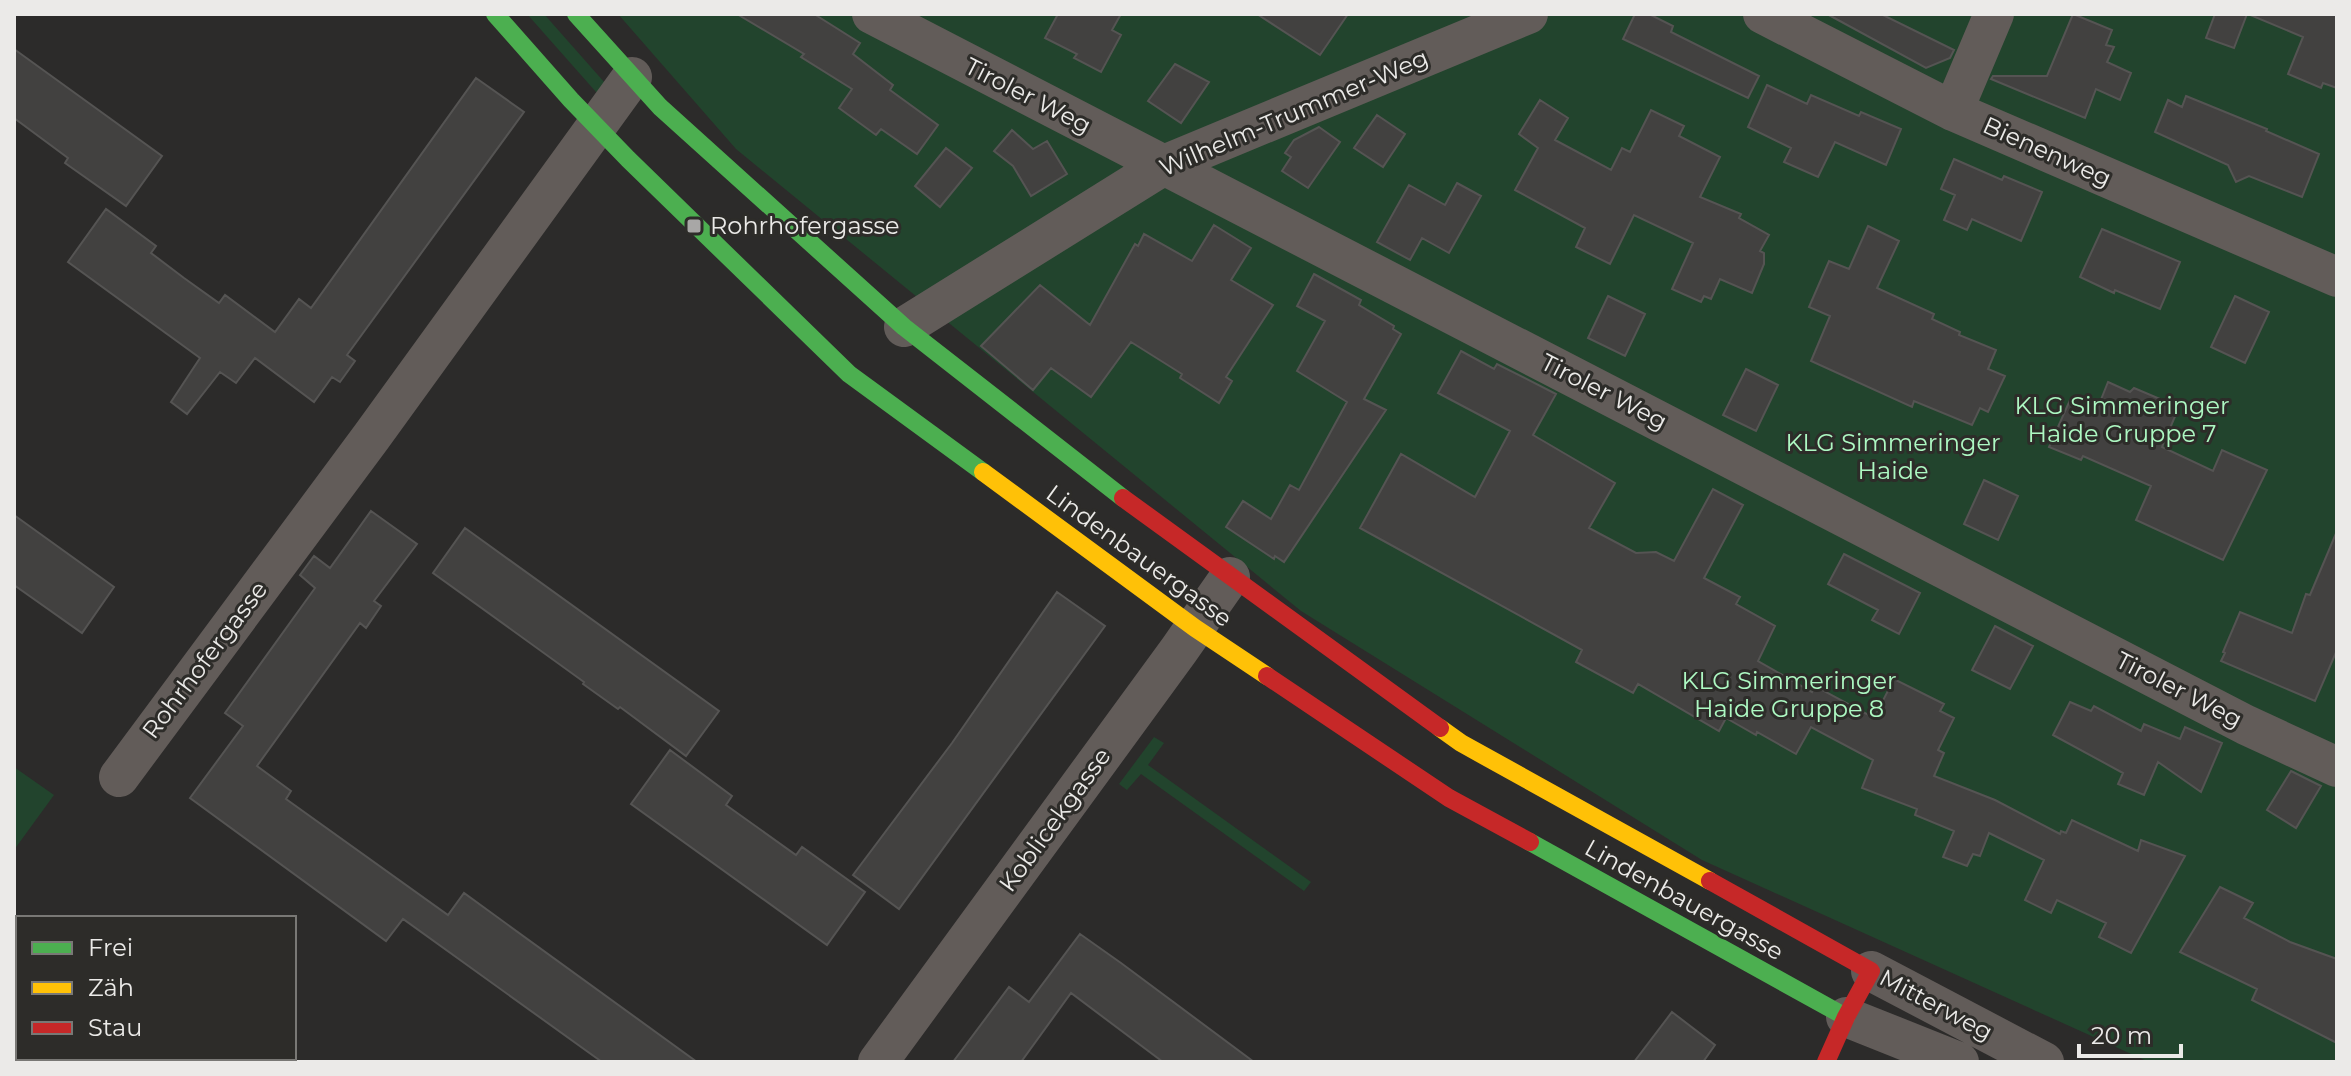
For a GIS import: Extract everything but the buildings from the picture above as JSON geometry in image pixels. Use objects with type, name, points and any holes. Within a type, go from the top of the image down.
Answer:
[{"type":"street","name":"Lindenbauergasse","points":[[495,14],[595,126],[705,237],[849,374],[1195,628],[1449,798],[1846,1017]]},
{"type":"street","name":"Lindenbauergasse","points":[[576,14],[660,107],[904,327],[1157,525],[1461,743],[1871,971]]},
{"type":"street","name":"Tiroler Weg","points":[[872,14],[2246,725],[2337,767]]},
{"type":"street","name":"Wilhelm-Trummer-Weg","points":[[904,327],[1164,165],[1528,14]]},
{"type":"street","name":"Bienenweg","points":[[1763,14],[1953,111],[2337,277]]},
{"type":"street","points":[[1953,111],[1994,14]]},
{"type":"street","name":"Rohrhofergasse","points":[[119,777],[372,436],[632,77]]},
{"type":"street","name":"Koblicekgasse","points":[[878,1062],[1230,577]]},
{"type":"street","points":[[1826,1062],[1871,971]]},
{"type":"street","name":"Mitterweg","points":[[1871,971],[2044,1062]]},
{"type":"street","name":"Mitterweg","points":[[1846,1017],[1959,1062]]},
{"type":"green space","points":[[527,14],[544,14],[605,83],[600,94],[596,92]]},
{"type":"green space","name":"KLG Simmeringer Haide","points":[[618,14],[2337,14],[2337,1062],[2149,1062],[1702,860],[1301,611],[736,149]]},
{"type":"green space","points":[[1154,737],[1164,743],[1148,765],[1311,882],[1304,891],[1141,774],[1127,790],[1119,784]]},
{"type":"green space","points":[[14,767],[54,795],[14,850]]},
{"type":"traffic: fast","points":[[495,14],[628,159],[849,374],[983,472]]},
{"type":"traffic: fast","points":[[576,14],[660,107],[904,327],[1123,498]]},
{"type":"traffic: fast","points":[[1530,842],[1846,1017]]},
{"type":"traffic: slow","points":[[983,472],[1195,628],[1267,676]]},
{"type":"traffic: slow","points":[[1440,728],[1461,743],[1710,881]]},
{"type":"traffic: jam","points":[[1123,498],[1440,728]]},
{"type":"traffic: jam","points":[[1267,676],[1449,798],[1530,842]]},
{"type":"traffic: jam","points":[[1710,881],[1871,971],[1826,1062]]},
{"type":"place","name":"Rohrhofergasse","points":[[694,226]]},
{"type":"park label","name":"KLG Simmeringer Haide Gruppe 7","points":[[2122,420]]},
{"type":"park label","name":"KLG Simmeringer Haide Gruppe 8","points":[[1789,695]]}]
